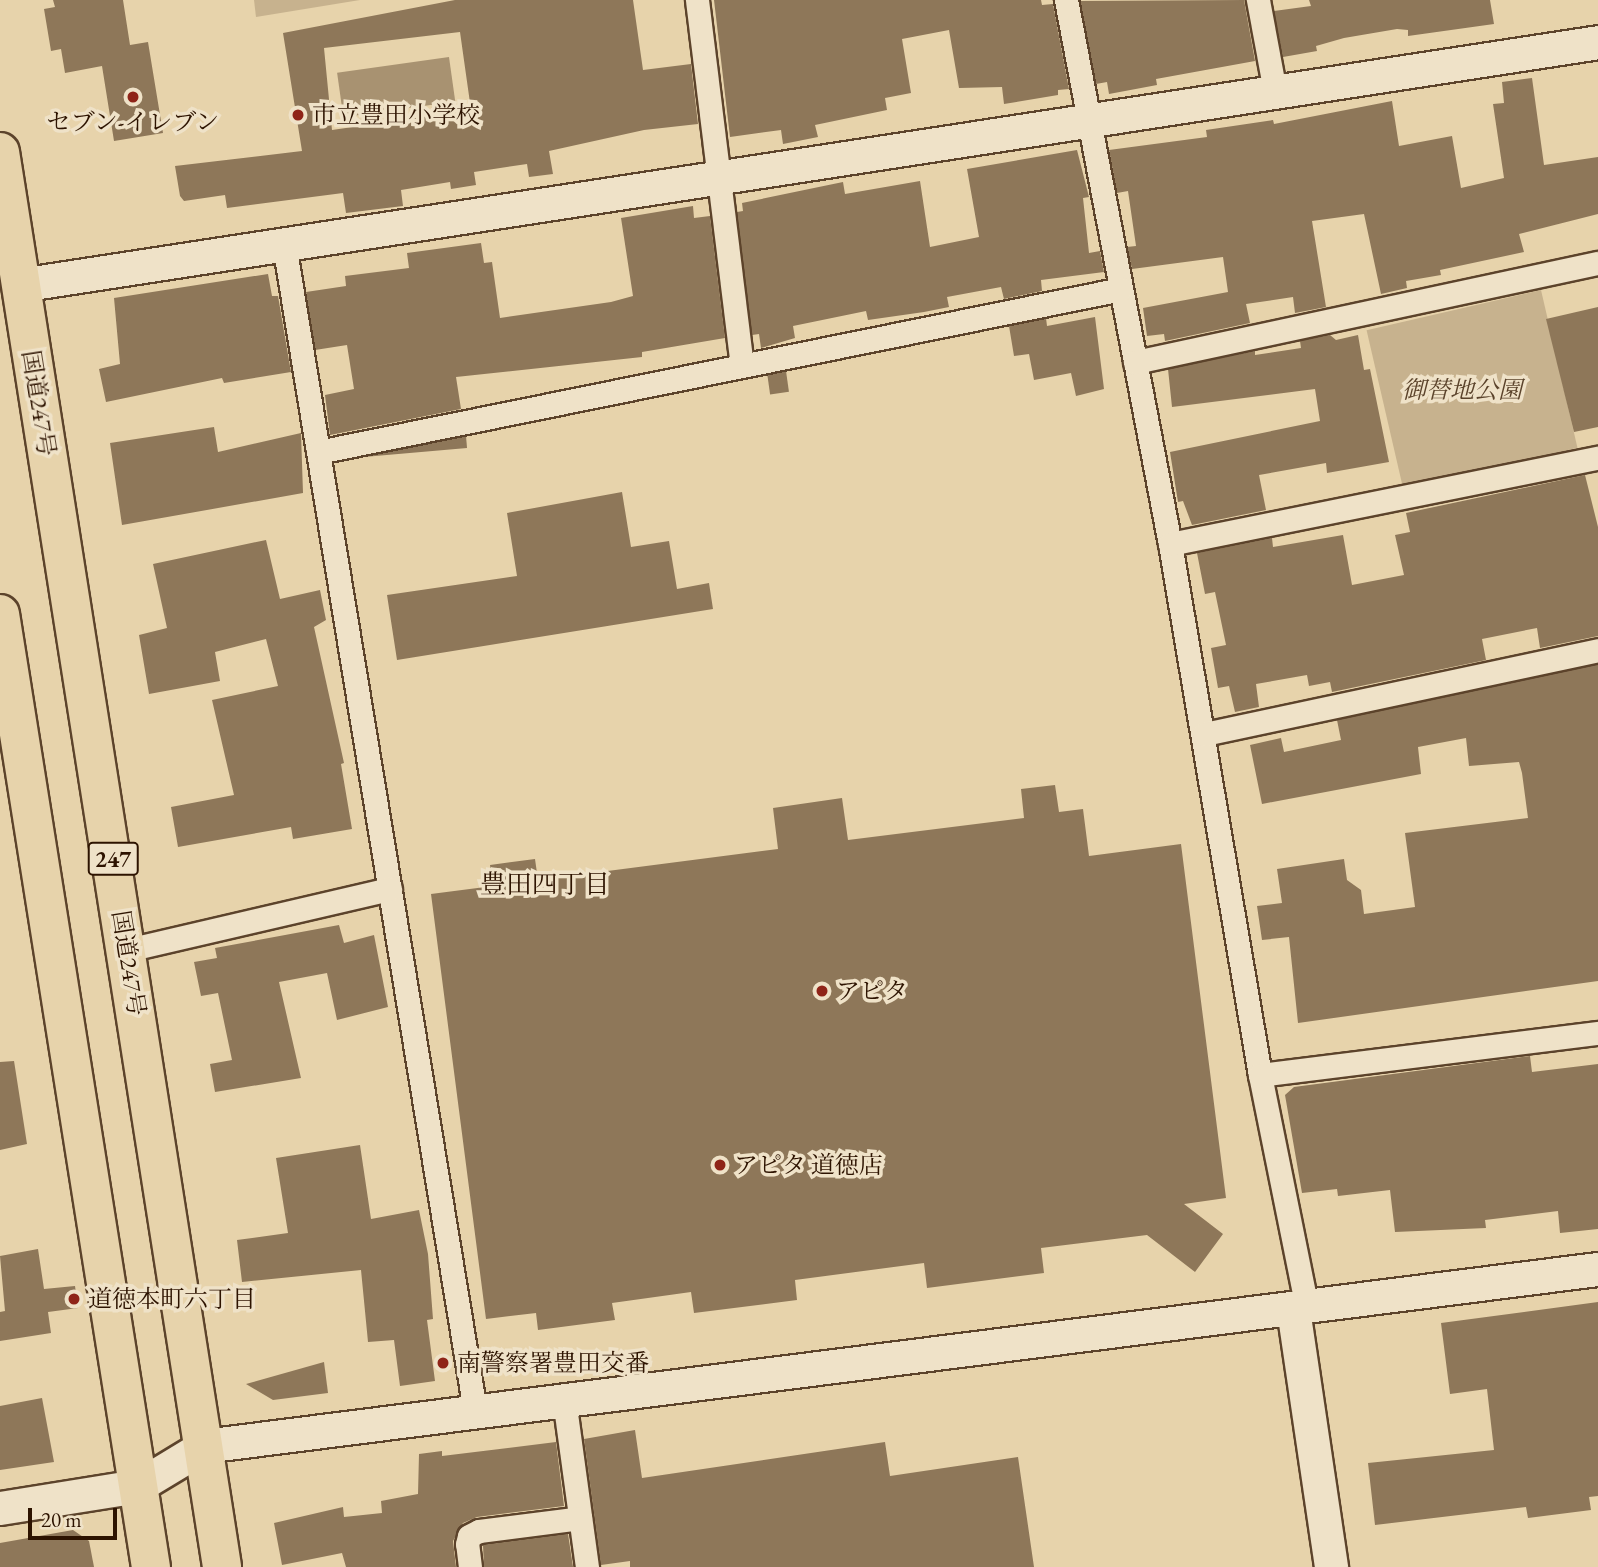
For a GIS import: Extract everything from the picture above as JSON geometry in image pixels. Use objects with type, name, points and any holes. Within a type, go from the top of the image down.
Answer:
[{"type":"highway","name":"国道247号","points":[[0,152],[10,286],[127,950],[222,1567]]},
{"type":"highway","points":[[0,614],[151,1567]]},
{"type":"street","points":[[697,0],[742,365]]},
{"type":"street","points":[[1066,0],[1204,734],[1217,839],[1300,1309],[1331,1567]]},
{"type":"street","points":[[1258,0],[1275,92]]},
{"type":"street","points":[[10,286],[718,180],[1089,119],[1598,43]]},
{"type":"street","points":[[284,244],[475,1411]]},
{"type":"street","points":[[1135,362],[1598,263]]},
{"type":"street","points":[[318,452],[1121,289]]},
{"type":"street","points":[[1170,544],[1598,458]]},
{"type":"street","points":[[1204,734],[1598,650]]},
{"type":"street","points":[[127,950],[390,890]]},
{"type":"street","points":[[1260,1075],[1598,1033]]},
{"type":"street","points":[[0,1508],[138,1486],[204,1446],[1300,1309],[1598,1269]]},
{"type":"street","points":[[565,1399],[587,1567]]},
{"type":"street","points":[[470,1567],[467,1544],[469,1536],[479,1531],[580,1518]]},
{"type":"green space","points":[[254,0],[360,0],[256,17]]},
{"type":"green space","name":"御替地公園","points":[[1541,290],[1577,448],[1403,488],[1367,330]]},
{"type":"shaded area","points":[[449,57],[455,102],[343,117],[337,73]]},
{"type":"building","points":[[53,0],[123,0],[130,45],[148,42],[163,133],[114,141],[102,66],[65,73],[61,49],[51,51],[44,9],[55,7]]},
{"type":"building","points":[[455,0],[633,0],[643,70],[691,64],[698,124],[644,130],[549,151],[553,174],[529,177],[527,164],[474,172],[476,185],[451,189],[450,182],[401,190],[403,206],[346,213],[343,193],[227,208],[225,195],[184,201],[180,196],[175,166],[302,151],[283,33]],"holes":[[[460,32],[471,110],[332,130],[324,48]]]},
{"type":"building","points":[[714,0],[1041,0],[1042,5],[1053,4],[1069,89],[1058,90],[1058,95],[1004,104],[1002,87],[959,88],[949,30],[902,39],[911,93],[885,98],[887,110],[815,125],[818,137],[783,144],[781,130],[730,137]]},
{"type":"building","points":[[1244,0],[1255,61],[1156,79],[1157,85],[1109,94],[1107,82],[1096,84],[1080,1]]},
{"type":"building","points":[[1309,0],[1490,0],[1494,24],[1408,36],[1408,30],[1397,29],[1344,38],[1316,46],[1317,51],[1283,57],[1274,11],[1311,6]]},
{"type":"building","points":[[1532,78],[1544,165],[1598,157],[1598,214],[1519,234],[1524,252],[1440,270],[1441,275],[1406,281],[1407,288],[1381,294],[1364,214],[1312,221],[1326,307],[1295,313],[1293,297],[1246,304],[1250,323],[1165,341],[1164,334],[1147,336],[1143,308],[1228,292],[1223,257],[1132,269],[1127,247],[1136,246],[1128,191],[1117,193],[1109,150],[1207,137],[1206,130],[1273,120],[1274,124],[1392,101],[1399,146],[1452,136],[1461,188],[1504,178],[1493,104],[1504,103],[1502,82]]},
{"type":"building","points":[[1077,150],[1089,197],[1083,198],[1089,253],[1100,251],[1104,272],[1041,280],[1042,291],[1004,299],[1001,287],[947,297],[949,307],[924,312],[868,320],[866,311],[793,326],[795,338],[761,348],[759,334],[752,335],[737,212],[743,211],[742,203],[843,182],[845,194],[920,181],[930,247],[979,237],[967,169]]},
{"type":"building","points":[[693,206],[694,218],[710,216],[725,338],[642,352],[642,357],[456,377],[461,409],[330,435],[325,395],[354,389],[347,345],[315,350],[306,292],[346,286],[345,276],[409,268],[407,253],[481,243],[484,263],[492,262],[500,318],[611,302],[633,296],[621,218]]},
{"type":"building","points":[[268,274],[272,296],[278,296],[291,372],[224,383],[222,378],[106,402],[99,369],[120,364],[114,298]]},
{"type":"building","points":[[1598,307],[1598,427],[1574,432],[1546,319]]},
{"type":"building","points":[[1095,317],[1104,389],[1076,396],[1071,373],[1034,380],[1029,354],[1014,356],[1009,326],[1046,318],[1047,326]]},
{"type":"building","points":[[1330,335],[1336,340],[1358,335],[1364,370],[1370,369],[1389,462],[1327,473],[1326,463],[1259,475],[1266,510],[1192,525],[1183,501],[1178,502],[1170,452],[1320,421],[1315,389],[1172,407],[1168,369],[1255,351],[1255,355],[1301,348],[1300,341]]},
{"type":"building","points":[[786,371],[789,392],[770,394],[767,374]]},
{"type":"building","points":[[214,427],[218,452],[301,433],[303,493],[122,525],[110,443]]},
{"type":"building","points":[[466,436],[467,448],[347,459],[345,447]]},
{"type":"building","points":[[1585,475],[1598,527],[1598,636],[1540,648],[1537,628],[1482,639],[1486,660],[1332,692],[1330,682],[1309,686],[1307,675],[1256,684],[1259,707],[1235,712],[1229,686],[1218,688],[1211,648],[1226,645],[1215,592],[1205,594],[1197,553],[1272,538],[1273,547],[1343,535],[1352,585],[1404,575],[1395,535],[1410,532],[1406,513]]},
{"type":"building","points":[[622,492],[631,547],[669,541],[677,589],[709,583],[713,609],[397,660],[387,595],[517,576],[507,513]]},
{"type":"building","points":[[266,540],[280,599],[320,590],[326,620],[314,627],[344,763],[341,764],[352,829],[293,839],[291,827],[178,847],[171,807],[234,795],[212,700],[278,686],[266,639],[215,652],[220,681],[149,694],[139,635],[167,628],[153,564]]},
{"type":"building","points":[[1598,664],[1598,981],[1298,1023],[1289,937],[1262,940],[1257,906],[1282,903],[1277,869],[1344,859],[1347,880],[1361,890],[1364,914],[1415,907],[1405,833],[1528,818],[1522,773],[1519,762],[1469,766],[1466,738],[1418,747],[1421,774],[1262,804],[1250,745],[1281,738],[1284,752],[1341,740],[1337,720]]},
{"type":"building","points":[[1055,785],[1059,812],[1083,809],[1089,856],[1181,844],[1226,1198],[1184,1204],[1223,1234],[1195,1272],[1147,1235],[1041,1248],[1044,1273],[927,1288],[924,1263],[795,1280],[797,1300],[694,1313],[691,1292],[612,1303],[615,1320],[538,1330],[536,1313],[486,1319],[431,894],[493,886],[490,865],[535,859],[538,880],[778,849],[773,808],[842,798],[848,840],[1024,818],[1021,789]]},
{"type":"building","points":[[339,925],[344,943],[374,935],[388,1007],[337,1020],[327,973],[279,982],[301,1078],[215,1092],[210,1064],[232,1060],[218,993],[201,996],[194,962],[217,958],[215,948]]},
{"type":"building","points":[[1530,1056],[1532,1072],[1598,1064],[1598,1229],[1560,1233],[1558,1211],[1485,1220],[1486,1228],[1395,1232],[1390,1190],[1338,1196],[1337,1189],[1302,1193],[1285,1095],[1294,1087]]},
{"type":"building","points":[[14,1061],[27,1144],[0,1150],[0,1062]]},
{"type":"building","points":[[360,1145],[371,1219],[419,1210],[428,1254],[433,1319],[427,1320],[435,1381],[400,1386],[394,1340],[368,1342],[361,1270],[242,1282],[237,1240],[288,1233],[276,1158]]},
{"type":"building","points":[[38,1249],[44,1289],[75,1286],[78,1308],[48,1312],[51,1333],[0,1341],[0,1312],[5,1311],[0,1256]]},
{"type":"building","points":[[1598,1302],[1598,1496],[1589,1497],[1591,1510],[1528,1518],[1526,1507],[1375,1525],[1368,1463],[1494,1450],[1487,1389],[1450,1394],[1441,1323]]},
{"type":"building","points":[[324,1362],[328,1393],[273,1400],[246,1384]]},
{"type":"building","points":[[42,1398],[54,1462],[0,1470],[0,1406]]},
{"type":"building","points":[[635,1430],[642,1478],[885,1442],[890,1476],[1018,1457],[1034,1567],[630,1567],[630,1561],[601,1565],[584,1439]]},
{"type":"building","points":[[556,1442],[564,1506],[477,1517],[463,1523],[453,1541],[456,1567],[346,1567],[342,1553],[282,1565],[274,1523],[343,1507],[344,1517],[382,1513],[381,1501],[418,1494],[419,1454],[442,1451],[442,1456]]},
{"type":"building","points":[[73,1530],[89,1541],[94,1567],[0,1567],[0,1543]]},
{"type":"building","points":[[568,1534],[573,1567],[484,1567],[483,1545]]},
{"type":"place","name":"セブン-イレブン","points":[[133,97]]},
{"type":"place","name":"市立豊田小学校","points":[[298,115]]},
{"type":"place","name":"アピタ","points":[[822,991]]},
{"type":"place","name":"アピタ 道徳店","points":[[720,1165]]},
{"type":"place","name":"道徳本町六丁目","points":[[74,1299]]},
{"type":"place","name":"南警察署豊田交番","points":[[443,1363]]},
{"type":"district","name":"豊田四丁目","points":[[545,885]]}]
